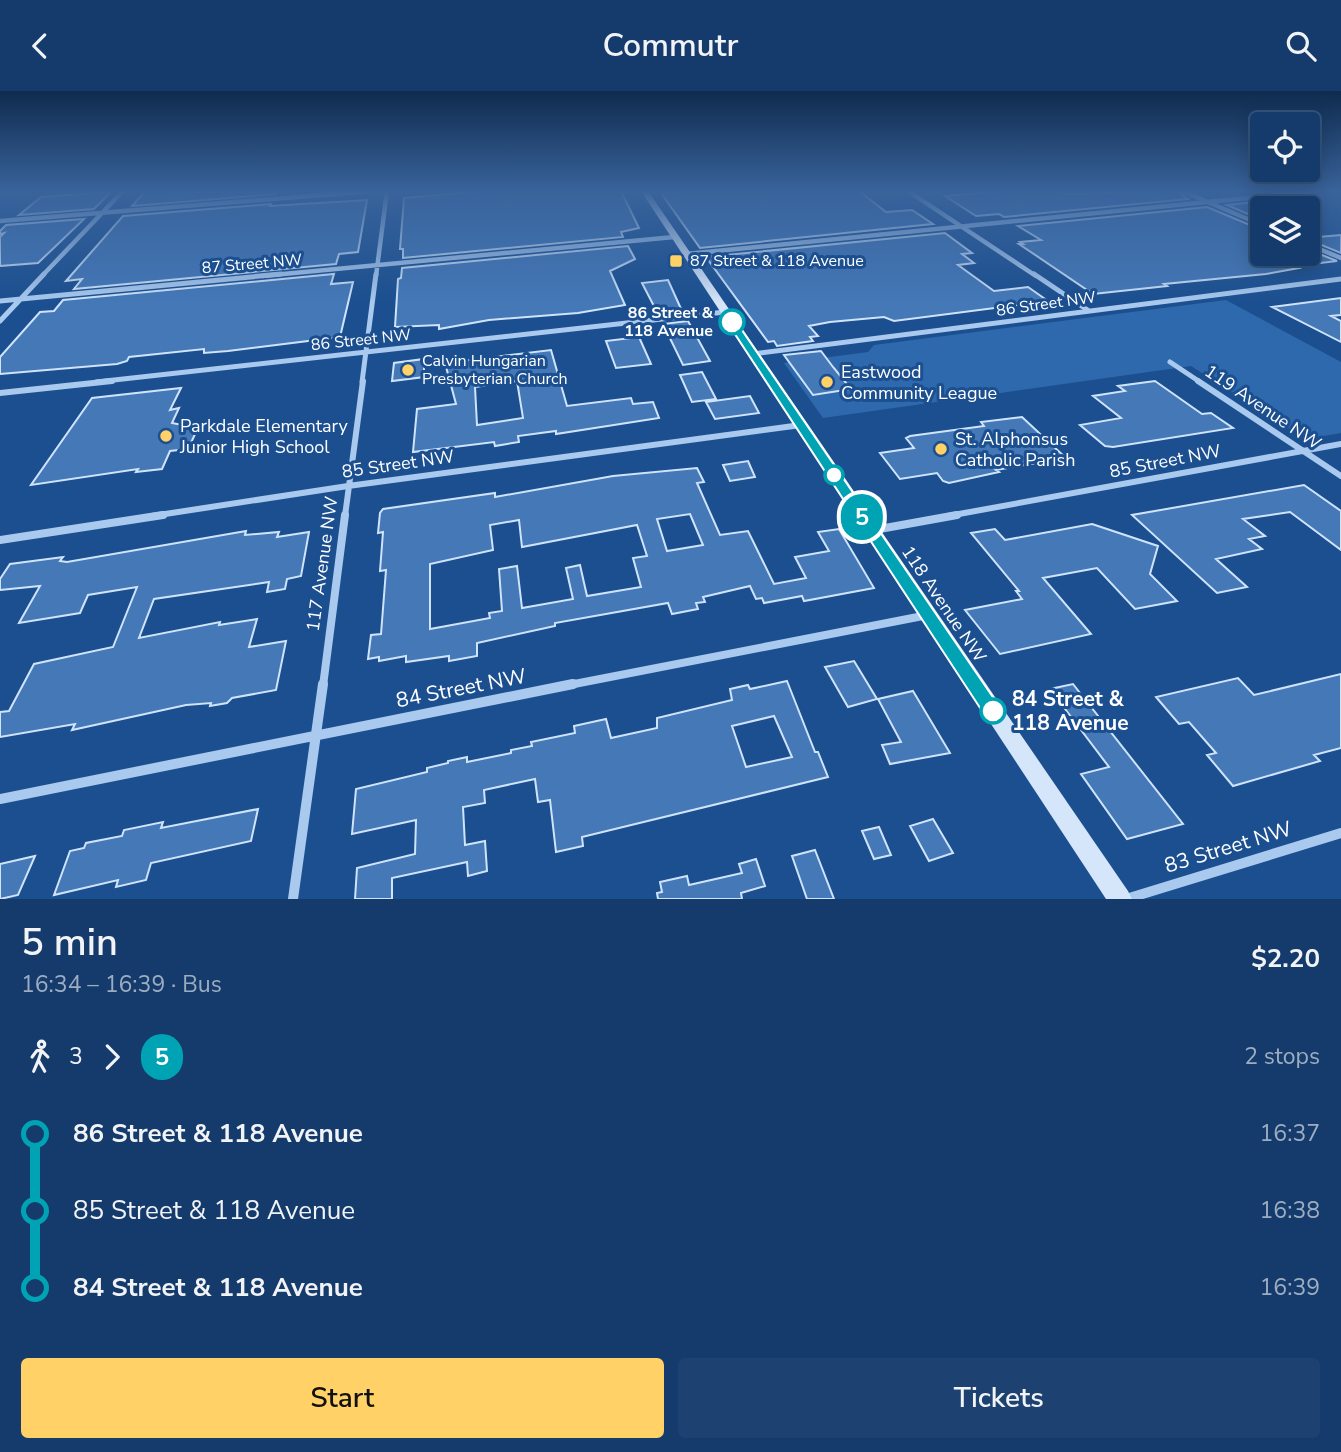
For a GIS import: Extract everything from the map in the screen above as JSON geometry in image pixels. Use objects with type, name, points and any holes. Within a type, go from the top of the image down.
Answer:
[{"type":"main road","name":"118 Avenue NW","points":[[668,229],[1120,899]]},
{"type":"street","points":[[0,321],[87,229]]},
{"type":"street","name":"117 Avenue NW","points":[[293,899],[382,229]]},
{"type":"street","points":[[686,254],[934,229]]},
{"type":"street","points":[[965,229],[1089,311]]},
{"type":"street","name":"87 Street NW","points":[[0,300],[674,237]]},
{"type":"street","points":[[1320,249],[1341,258]]},
{"type":"street","name":"86 Street NW","points":[[753,354],[1341,279]]},
{"type":"street","name":"86 Street NW","points":[[0,393],[725,312]]},
{"type":"street","name":"119 Avenue NW","points":[[1170,362],[1341,476]]},
{"type":"street","name":"85 Street NW","points":[[0,540],[348,487],[801,425]]},
{"type":"street","name":"85 Street NW","points":[[872,531],[1341,444]]},
{"type":"street","name":"84 Street NW","points":[[0,799],[317,734],[928,615]]},
{"type":"street","name":"83 Street NW","points":[[1126,899],[1341,833]]},
{"type":"shaded area","points":[[1226,300],[1341,362],[1341,433],[1306,439],[1191,366],[823,418],[784,363],[868,352],[874,345]]},
{"type":"building","points":[[2,229],[74,229],[38,263],[0,266],[0,237],[4,233],[0,234]]},
{"type":"building","points":[[112,229],[362,229],[358,252],[339,254],[336,264],[74,289],[82,279],[66,281]]},
{"type":"building","points":[[402,229],[636,229],[621,232],[623,237],[403,258],[403,249],[400,249]]},
{"type":"building","points":[[686,229],[887,229],[700,248]]},
{"type":"building","points":[[1022,229],[1250,229],[1250,266],[1299,268],[1093,294],[1019,244],[1023,244],[1020,242],[1041,240]]},
{"type":"building","points":[[945,233],[972,253],[962,254],[974,263],[958,265],[994,291],[1028,287],[1048,301],[894,321],[884,317],[830,322],[809,326],[818,336],[810,337],[813,341],[777,346],[774,341],[768,342],[706,257]]},
{"type":"building","points":[[1341,235],[1341,253],[1320,244],[1320,237]]},
{"type":"building","points":[[628,246],[635,259],[610,271],[625,305],[578,313],[489,320],[439,329],[439,325],[395,327],[398,279],[401,278],[402,268]]},
{"type":"building","points":[[1320,254],[1337,261],[1320,263]]},
{"type":"building","points":[[334,274],[331,284],[353,282],[340,337],[228,351],[204,353],[204,349],[129,357],[127,361],[117,364],[0,374],[0,357],[40,312],[54,311],[63,300]]},
{"type":"building","points":[[668,280],[682,311],[658,314],[642,283]]},
{"type":"building","points":[[1341,298],[1341,315],[1331,316],[1341,321],[1341,342],[1272,307]]},
{"type":"building","points":[[688,321],[710,361],[683,365],[663,324]]},
{"type":"building","points":[[639,337],[651,364],[616,368],[606,341]]},
{"type":"building","points":[[551,350],[567,406],[631,398],[633,404],[653,402],[659,418],[556,434],[556,431],[518,436],[519,442],[495,446],[494,442],[413,452],[417,409],[456,404],[445,363]],"holes":[[[517,381],[523,418],[477,425],[475,387]]]},
{"type":"building","name":"Eastwood Community League","points":[[821,351],[851,389],[813,395],[784,355]]},
{"type":"building","name":"Calvin Hungarian Presbyterian Church","points":[[424,359],[424,377],[392,381],[394,363]]},
{"type":"building","points":[[702,372],[716,399],[692,402],[680,375]]},
{"type":"building","points":[[1155,381],[1202,414],[1211,413],[1233,428],[1113,447],[1105,446],[1080,425],[1121,418],[1093,396],[1125,391],[1118,386]]},
{"type":"building","points":[[181,388],[170,410],[179,408],[172,423],[198,428],[188,449],[170,451],[162,469],[136,472],[138,469],[31,485],[92,398]]},
{"type":"building","points":[[750,396],[759,413],[715,419],[706,402]]},
{"type":"building","name":"St. Alphonsus Catholic Parish","points":[[1022,417],[1066,458],[996,470],[999,472],[949,483],[943,481],[937,473],[900,479],[880,453],[914,448],[906,438],[910,436],[984,426],[981,422]]},
{"type":"building","points":[[748,461],[755,477],[730,481],[723,465]]},
{"type":"building","points":[[697,468],[704,482],[697,483],[720,535],[748,531],[774,584],[806,578],[795,557],[829,551],[818,532],[839,529],[874,588],[804,601],[802,596],[764,603],[762,598],[756,599],[750,586],[703,597],[705,602],[696,603],[698,609],[672,614],[668,603],[555,623],[555,626],[477,643],[477,656],[449,661],[449,656],[406,662],[406,656],[379,661],[379,657],[368,659],[371,635],[381,634],[386,570],[380,571],[383,532],[378,533],[380,513],[383,509],[495,493],[495,497],[613,476]],"holes":[[[690,514],[703,545],[667,551],[657,519]],[[519,520],[522,547],[637,525],[647,556],[633,558],[641,587],[587,596],[580,565],[566,568],[573,599],[522,608],[517,566],[499,569],[502,611],[489,613],[490,618],[430,629],[430,564],[493,550],[490,525]]]},
{"type":"building","points":[[1304,485],[1341,511],[1341,550],[1290,512],[1243,519],[1265,536],[1249,539],[1262,549],[1216,559],[1247,587],[1217,593],[1132,515]]},
{"type":"building","points":[[1092,524],[1158,546],[1150,574],[1177,601],[1135,609],[1097,568],[1043,578],[1091,634],[1000,654],[965,610],[1022,599],[1016,591],[1019,591],[971,533],[995,529],[1005,540]]},
{"type":"building","points":[[246,531],[245,535],[279,532],[277,537],[309,532],[301,576],[287,579],[285,589],[267,592],[269,582],[154,599],[139,638],[220,622],[219,625],[257,619],[249,647],[286,641],[276,690],[232,698],[227,703],[210,706],[211,703],[186,705],[72,730],[75,724],[0,737],[0,712],[9,711],[34,664],[113,647],[137,587],[88,595],[80,613],[19,623],[40,586],[0,590],[0,579],[10,564],[63,557],[60,561],[67,562]]},
{"type":"building","points":[[854,661],[877,699],[848,707],[825,667]]},
{"type":"building","points":[[1341,674],[1341,748],[1314,755],[1320,761],[1233,786],[1207,755],[1216,753],[1189,722],[1179,724],[1156,697],[1238,678],[1254,695]]},
{"type":"building","points":[[787,681],[815,752],[818,752],[828,777],[582,837],[583,846],[556,852],[550,800],[538,802],[535,779],[484,790],[485,803],[463,807],[465,845],[485,841],[487,871],[468,876],[467,862],[392,878],[392,899],[355,899],[357,868],[415,854],[416,820],[352,834],[356,789],[427,772],[427,768],[448,761],[467,757],[467,762],[511,753],[511,750],[532,746],[531,742],[575,733],[574,726],[606,719],[611,738],[657,728],[657,718],[732,700],[730,689],[748,685],[750,689]],"holes":[[[774,716],[792,757],[746,767],[732,726]]]},
{"type":"building","points":[[1073,684],[1183,824],[1127,839],[1081,774],[1109,767],[1050,689]]},
{"type":"building","points":[[913,691],[950,753],[890,764],[882,745],[901,742],[878,699]]},
{"type":"building","points":[[258,809],[251,841],[151,863],[146,880],[116,887],[118,880],[54,895],[70,851],[84,848],[86,843],[122,836],[124,830],[163,822],[161,828]]},
{"type":"building","points":[[933,819],[953,853],[929,861],[910,826]]},
{"type":"building","points":[[879,827],[891,855],[874,859],[862,831]]},
{"type":"building","points":[[815,850],[834,899],[807,899],[792,856]]},
{"type":"building","points":[[35,856],[18,895],[0,899],[0,864]]},
{"type":"building","points":[[756,859],[765,886],[741,893],[742,899],[658,899],[657,893],[662,892],[660,882],[687,876],[689,885],[742,873],[739,864]]},
{"type":"bus line","name":"5","points":[[732,322],[993,711]]},
{"type":"place","name":"87 Street & 118 Avenue","points":[[676,261]]},
{"type":"place","name":"86 Street & 118 Avenue","points":[[732,322]]},
{"type":"place","name":"Calvin Hungarian Presbyterian Church","points":[[408,370]]},
{"type":"place","name":"Eastwood Community League","points":[[827,382]]},
{"type":"place","name":"Parkdale Elementary Junior High School","points":[[166,436]]},
{"type":"place","name":"St. Alphonsus Catholic Parish","points":[[941,449]]},
{"type":"place","name":"84 Street & 118 Avenue","points":[[993,711]]}]
